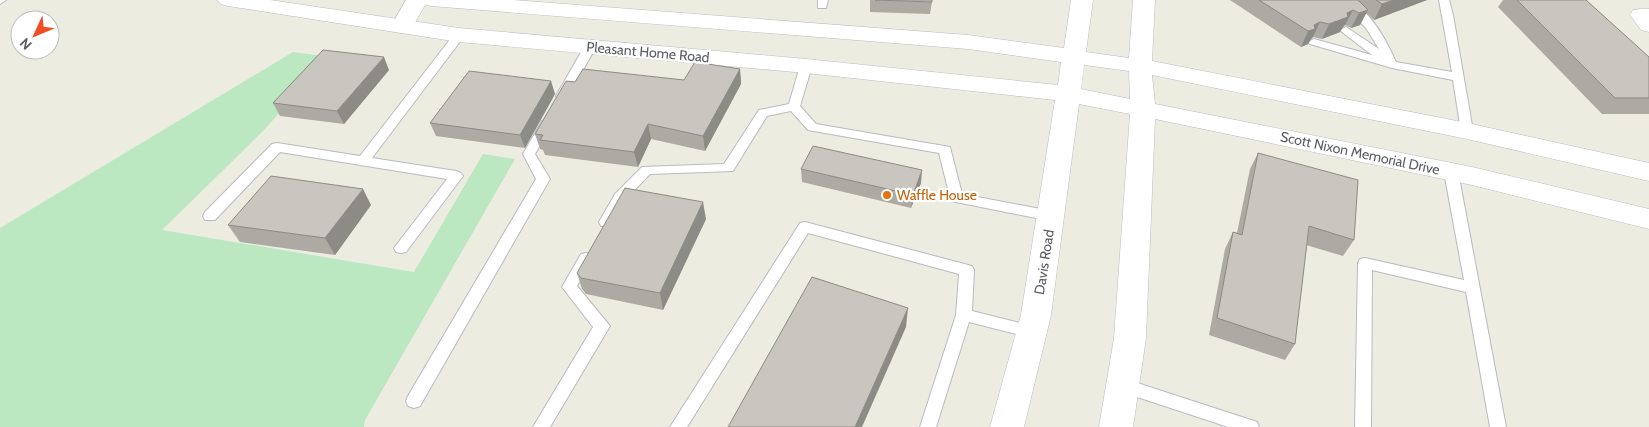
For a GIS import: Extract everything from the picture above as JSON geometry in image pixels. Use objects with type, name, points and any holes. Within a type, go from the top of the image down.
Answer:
[{"type":"main road","name":"Pleasant Home Road","points":[[228,0],[459,35],[806,66],[1069,94]]},
{"type":"main road","points":[[402,26],[418,0]]},
{"type":"main road","points":[[431,0],[968,42],[1140,66],[1467,131],[1649,172]]},
{"type":"main road","name":"Davis Road","points":[[1007,427],[1036,315],[1082,0]]},
{"type":"main road","points":[[1116,427],[1130,338],[1143,108],[1140,66],[1144,0]]},
{"type":"main road","points":[[1649,16],[1641,15],[1649,25]]},
{"type":"main road","name":"Scott Nixon Memorial Drive","points":[[1069,94],[1451,172],[1649,218]]},
{"type":"lane","points":[[1444,0],[1467,131]]},
{"type":"lane","points":[[1347,5],[1369,23],[1379,36],[1392,65]]},
{"type":"lane","points":[[1346,30],[1392,65]]},
{"type":"lane","points":[[363,160],[459,35]]},
{"type":"lane","points":[[1314,42],[1392,65],[1458,78]]},
{"type":"lane","points":[[414,402],[544,179],[529,154],[590,47]]},
{"type":"lane","points":[[794,107],[806,66]]},
{"type":"lane","points":[[794,107],[812,127],[946,150],[956,198],[1051,216]]},
{"type":"lane","points":[[541,427],[602,326],[569,287],[620,197],[647,170],[728,168],[763,113],[794,107]]},
{"type":"lane","points":[[210,216],[277,147],[456,176],[401,248]]},
{"type":"lane","points":[[1451,172],[1498,427]]},
{"type":"lane","points":[[678,427],[805,227],[967,270],[964,315],[928,427]]},
{"type":"lane","points":[[1363,427],[1365,263],[1472,288]]},
{"type":"lane","points":[[964,315],[1032,332]]},
{"type":"lane","points":[[1122,385],[1251,427]]},
{"type":"green space","points":[[293,52],[331,57],[261,133],[162,230],[414,272],[483,154],[515,159],[365,420],[364,427],[0,427],[0,228]]},
{"type":"building","points":[[875,0],[932,0],[932,2]]},
{"type":"building","points":[[1259,0],[1358,0],[1368,10],[1359,13],[1353,10],[1347,13],[1348,17],[1329,24],[1320,22],[1314,25],[1315,29],[1308,31]]},
{"type":"building","points":[[1376,0],[1394,0],[1382,4]]},
{"type":"building","points":[[1517,0],[1586,0],[1649,57],[1649,98],[1615,98]]},
{"type":"building","points":[[323,50],[384,57],[337,111],[273,103]]},
{"type":"building","points":[[695,62],[740,69],[703,136],[648,124],[634,152],[540,140],[543,135],[535,134],[566,81],[575,82],[583,69],[684,80]]},
{"type":"building","points":[[469,71],[551,81],[520,135],[430,123]]},
{"type":"building","points":[[813,146],[922,170],[913,195],[801,169]]},
{"type":"building","points":[[1258,153],[1358,180],[1354,240],[1309,226],[1295,344],[1217,318],[1233,232],[1242,235]]},
{"type":"building","points":[[271,176],[363,189],[325,238],[228,225]]},
{"type":"building","points":[[625,188],[703,202],[660,293],[581,278],[577,273]]},
{"type":"building","points":[[812,277],[908,308],[855,427],[728,427]]},
{"type":"place","name":"Waffle House","points":[[887,195]]}]
